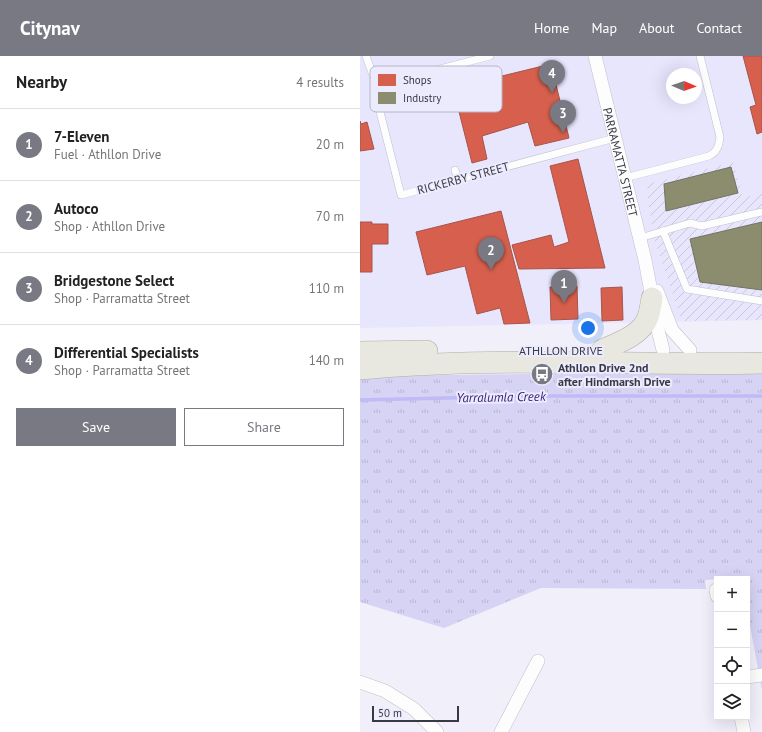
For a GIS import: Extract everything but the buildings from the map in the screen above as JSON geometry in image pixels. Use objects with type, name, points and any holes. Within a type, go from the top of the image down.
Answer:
[{"type":"main road","points":[[602,350],[628,338],[638,331],[648,318],[652,298]]},
{"type":"main road","name":"ATHLLON DRIVE","points":[[360,365],[697,357],[762,349]]},
{"type":"main road","name":"ATHLLON DRIVE","points":[[360,365],[602,350],[663,350]]},
{"type":"main road","points":[[663,350],[669,356],[687,359],[697,357]]},
{"type":"main road","name":"ATHLLON DRIVE","points":[[697,357],[762,363]]},
{"type":"street","name":"PARRAMATTA STREET","points":[[595,56],[647,267],[663,350]]},
{"type":"street","name":"PARRAMATTA STREET","points":[[647,267],[672,330],[697,357]]},
{"type":"street","points":[[501,732],[538,661]]},
{"type":"street","points":[[750,677],[762,675]]},
{"type":"street","points":[[360,682],[385,691],[414,709],[437,732]]},
{"type":"street","points":[[742,720],[744,732]]},
{"type":"lane","points":[[366,56],[370,67]]},
{"type":"lane","points":[[451,66],[490,56]]},
{"type":"lane","points":[[625,178],[714,154],[719,145],[720,137],[700,56]]},
{"type":"lane","name":"RICKERBY STREET","points":[[380,112],[401,195],[615,138]]},
{"type":"lane","points":[[455,170],[458,180]]},
{"type":"lane","points":[[640,238],[690,223],[702,226],[762,212]]},
{"type":"lane","points":[[663,231],[687,290],[762,301]]},
{"type":"shaded area","points":[[360,56],[762,56],[762,320],[360,328]]},
{"type":"shaded area","points":[[733,162],[743,198],[762,193],[762,320],[682,321],[654,239],[647,193],[648,184]]},
{"type":"green space","points":[[762,371],[762,690],[750,626],[750,576],[714,576],[714,579],[705,580],[706,589],[541,588],[444,628],[360,602],[360,376]]},
{"type":"waterway","name":"Yarralumla Creek","points":[[360,400],[535,396],[762,396]]},
{"type":"place","name":"Differential Specialists","points":[[552,93]]},
{"type":"place","name":"Bridgestone Select","points":[[563,133]]},
{"type":"place","name":"Autoco","points":[[491,270]]},
{"type":"place","name":"7-Eleven","points":[[564,303]]},
{"type":"place","name":"Athllon Drive 2nd after Hindmarsh Drive","points":[[542,374]]}]
